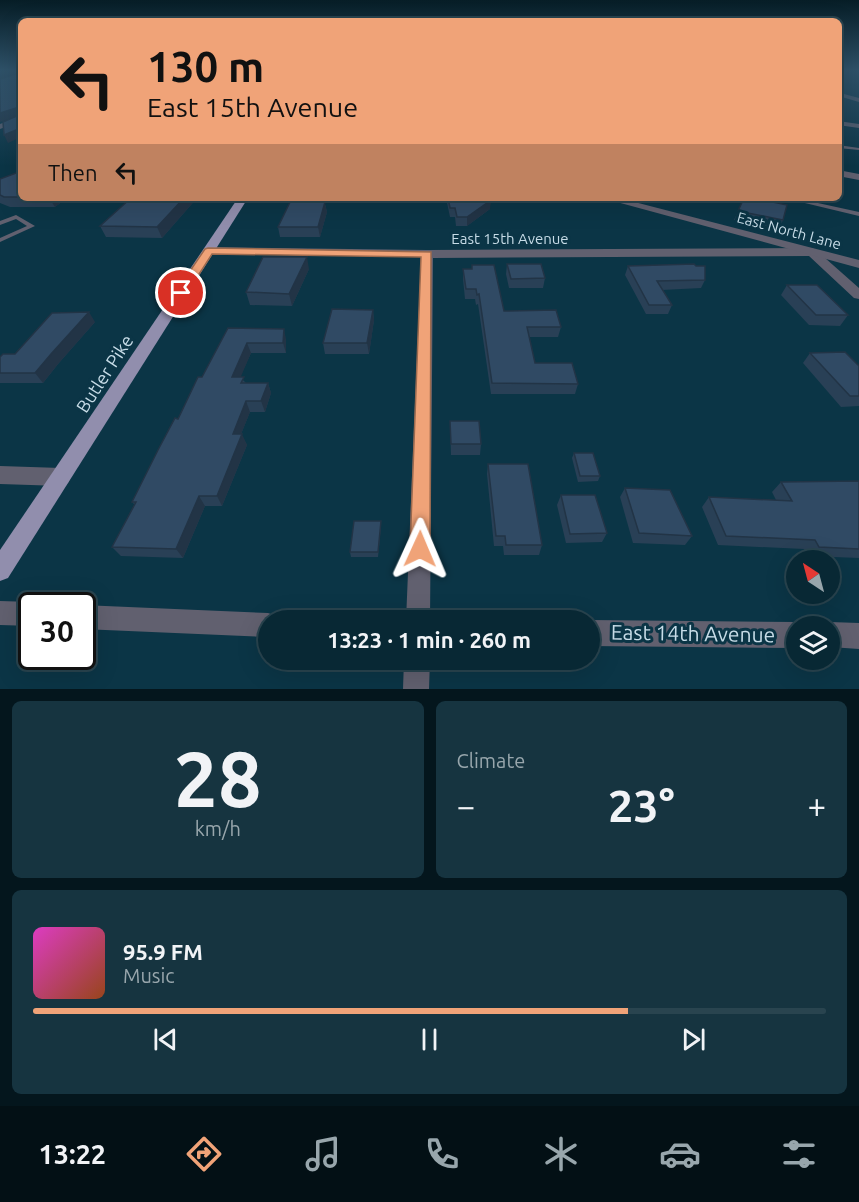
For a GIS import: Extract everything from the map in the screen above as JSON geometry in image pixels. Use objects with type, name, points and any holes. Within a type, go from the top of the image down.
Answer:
[{"type":"main road","name":"Butler Pike","points":[[0,570],[241,201]]},
{"type":"street","points":[[0,127],[18,119]]},
{"type":"street","points":[[842,124],[859,126]]},
{"type":"street","points":[[842,174],[859,177]]},
{"type":"street","name":"East North Lane","points":[[629,201],[859,264]]},
{"type":"street","name":"East 15th Avenue","points":[[208,251],[427,254],[812,252]]},
{"type":"street","points":[[812,252],[859,295]]},
{"type":"street","points":[[418,610],[427,254]]},
{"type":"street","points":[[0,476],[61,477]]},
{"type":"street","points":[[0,613],[18,614]]},
{"type":"street","points":[[96,618],[258,625]]},
{"type":"street","name":"East 14th Avenue","points":[[600,633],[786,635]]},
{"type":"street","points":[[840,635],[859,636]]},
{"type":"street","points":[[416,689],[417,670]]},
{"type":"lane","points":[[842,147],[859,149]]},
{"type":"lane","points":[[800,201],[859,214]]},
{"type":"lane","points":[[0,223],[16,217],[32,226],[0,240]]},
{"type":"building","points":[[0,102],[18,102],[18,107],[0,113]]},
{"type":"building","points":[[18,115],[18,129],[4,135],[3,122]]},
{"type":"building","points":[[18,174],[18,197],[0,195],[0,179]]},
{"type":"building","points":[[128,201],[181,201],[157,227],[100,226]]},
{"type":"building","points":[[291,201],[325,202],[318,227],[278,227]]},
{"type":"building","points":[[449,201],[490,201],[467,217],[457,217],[455,208],[450,208]]},
{"type":"building","points":[[743,201],[768,201],[787,205],[783,220],[738,211]]},
{"type":"building","points":[[263,257],[307,257],[289,294],[246,292]]},
{"type":"building","points":[[507,264],[541,264],[545,278],[511,279]]},
{"type":"building","points":[[694,264],[705,266],[705,280],[657,281],[672,305],[649,305],[628,266]]},
{"type":"building","points":[[472,265],[494,265],[504,311],[556,310],[561,327],[527,327],[535,363],[572,363],[578,384],[492,383],[479,294],[477,295],[476,289],[466,289],[463,269],[472,269]]},
{"type":"building","points":[[787,285],[817,285],[848,315],[816,315]]},
{"type":"building","points":[[332,309],[373,310],[367,343],[323,343]]},
{"type":"building","points":[[89,312],[35,373],[0,373],[0,357],[3,354],[15,354],[52,313]]},
{"type":"building","points":[[228,328],[284,329],[283,343],[247,343],[232,377],[244,377],[241,383],[268,383],[261,401],[246,401],[233,434],[242,434],[217,496],[199,496],[176,549],[112,547],[136,502],[132,502],[158,450],[175,418],[178,419],[198,377],[202,377]]},
{"type":"building","points":[[845,352],[859,366],[859,396],[850,396],[810,353]]},
{"type":"building","points":[[450,421],[479,421],[481,444],[451,444]]},
{"type":"building","points":[[574,453],[593,453],[600,476],[580,476]]},
{"type":"building","points":[[488,464],[528,464],[542,545],[506,545],[505,536],[496,536]]},
{"type":"building","points":[[859,481],[859,549],[819,547],[815,540],[726,536],[709,497],[792,501],[781,482]]},
{"type":"building","points":[[625,488],[670,490],[692,536],[639,533]]},
{"type":"building","points":[[561,495],[595,495],[607,533],[570,534]]},
{"type":"building","points":[[354,521],[381,521],[378,552],[350,552]]},
{"type":"route","points":[[181,293],[208,251],[427,254],[420,549]]}]
